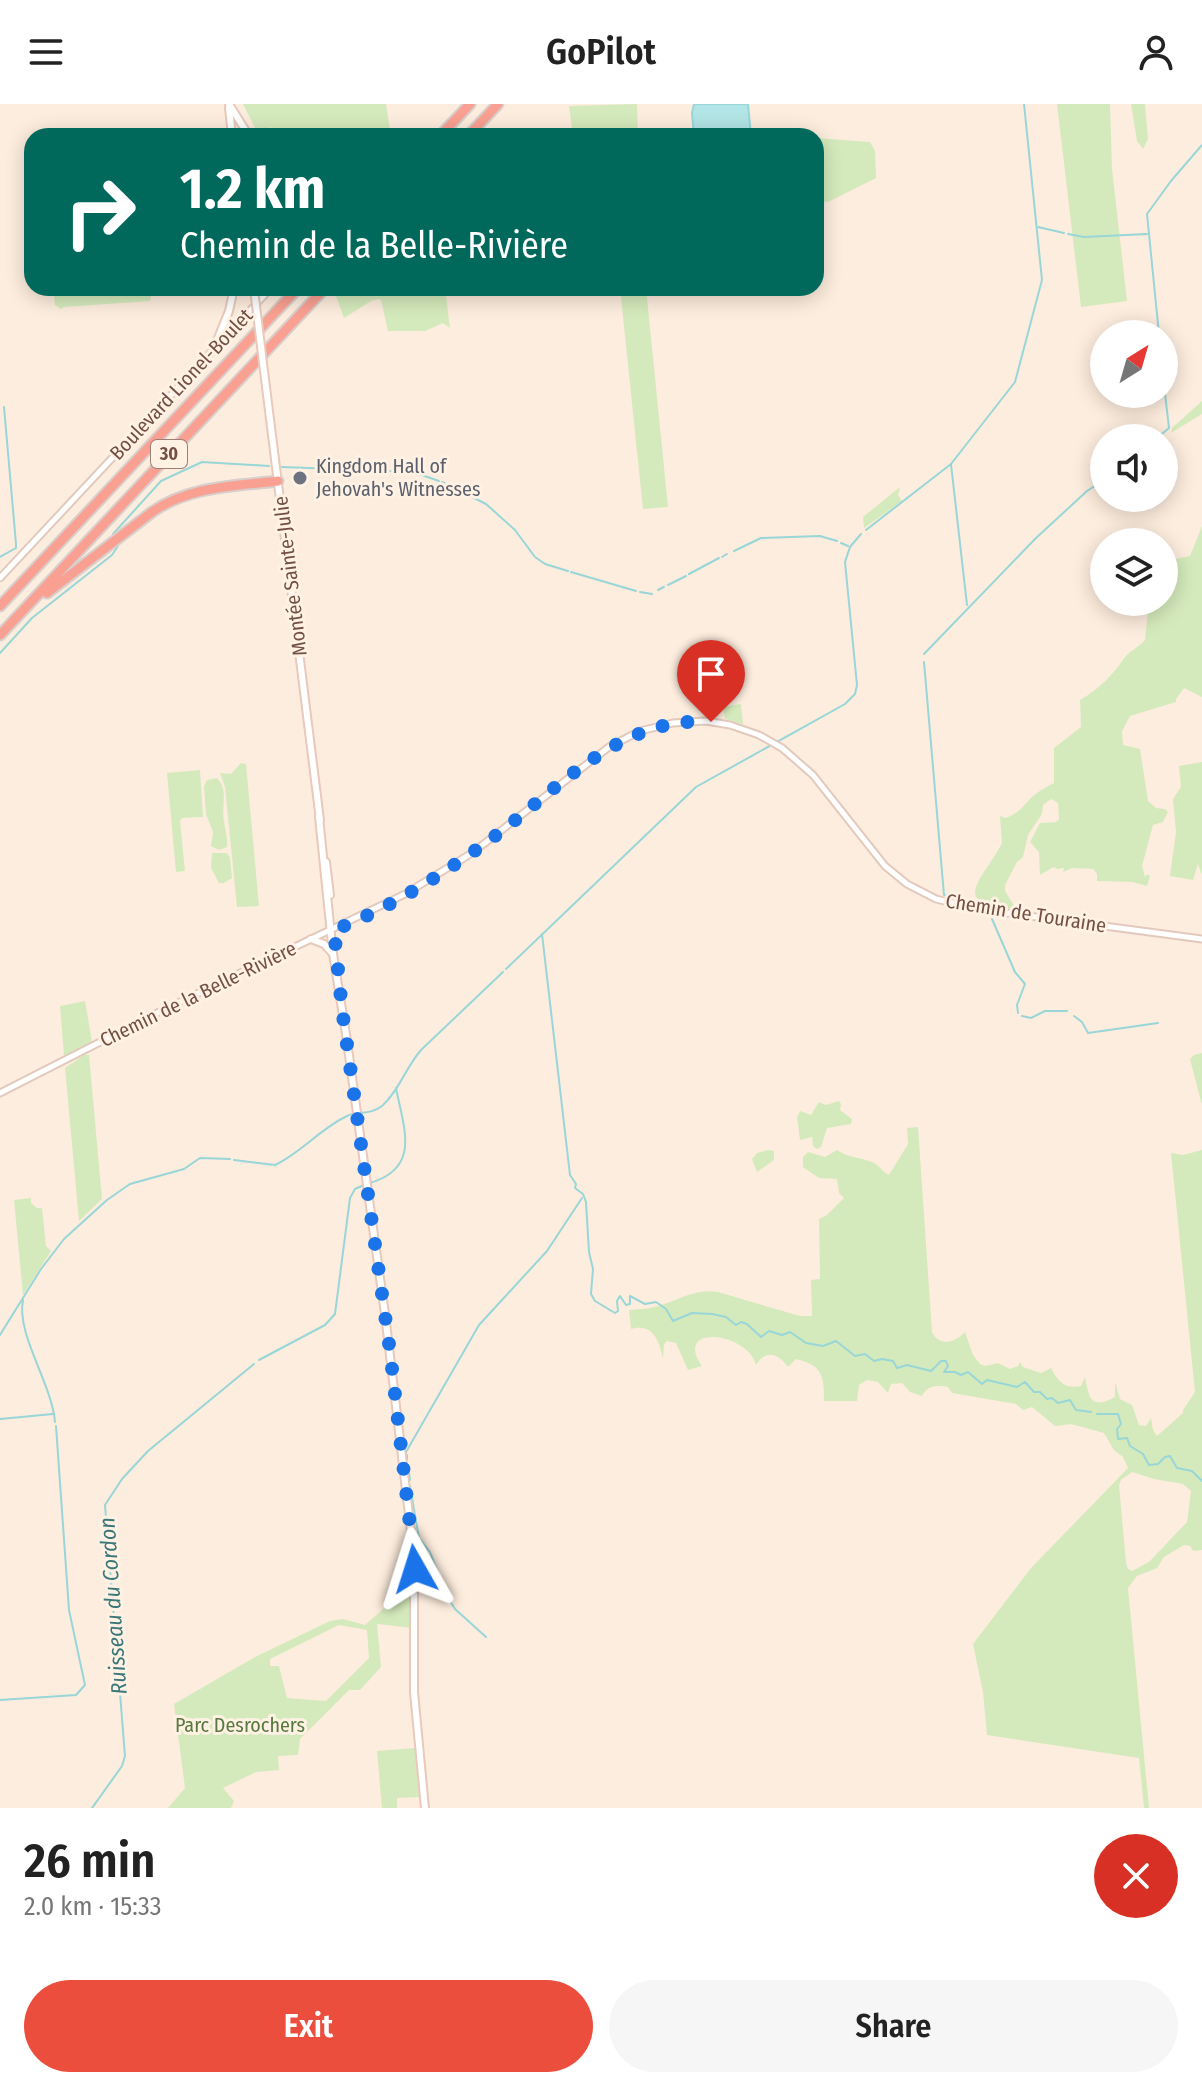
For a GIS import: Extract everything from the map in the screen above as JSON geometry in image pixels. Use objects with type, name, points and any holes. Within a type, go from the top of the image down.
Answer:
[{"type":"highway","points":[[448,128],[470,104]]},
{"type":"highway","points":[[476,128],[498,104]]},
{"type":"highway","name":"30","points":[[0,606],[291,296]]},
{"type":"highway","name":"30","points":[[0,635],[318,296]]},
{"type":"highway","points":[[13,621],[75,569],[165,503],[205,490],[278,481]]},
{"type":"main road","points":[[229,104],[231,128]]},
{"type":"main road","points":[[229,104],[244,128]]},
{"type":"main road","points":[[214,348],[232,296]]},
{"type":"main road","name":"Montée Sainte-Julie","points":[[255,296],[332,930],[391,1360],[414,1557],[414,1692],[425,1808]]},
{"type":"main road","name":"Montée Sainte-Julie","points":[[332,930],[342,1009]]},
{"type":"main road","points":[[311,939],[325,945],[333,954]]},
{"type":"street","name":"Boulevard Lionel-Boulet","points":[[0,578],[263,296]]},
{"type":"street","name":"Chemin de Touraine","points":[[633,734],[673,723],[706,721],[738,727],[774,742],[813,775],[885,866],[907,884],[931,897],[977,909],[1202,939]]},
{"type":"street","name":"Chemin de la Belle-Rivière","points":[[0,1093],[147,1018],[396,900],[443,872],[609,747],[633,734]]},
{"type":"green space","points":[[243,104],[386,104],[390,128],[271,127],[255,128]]},
{"type":"green space","points":[[637,104],[638,128],[572,128],[569,106]]},
{"type":"green space","points":[[1057,104],[1110,104],[1112,169],[1127,301],[1081,307]]},
{"type":"green space","points":[[1131,104],[1145,104],[1148,139],[1143,149],[1137,141]]},
{"type":"green space","points":[[824,139],[870,142],[875,151],[876,178],[824,202]]},
{"type":"green space","points":[[54,296],[151,296],[150,301],[61,309],[55,305]]},
{"type":"green space","points":[[336,296],[446,296],[450,328],[443,323],[425,331],[388,331],[381,300],[378,299],[344,318]]},
{"type":"green space","points":[[621,296],[647,296],[668,507],[643,509]]},
{"type":"green space","points":[[1202,401],[1202,414],[1178,429],[1176,424]]},
{"type":"green space","points":[[900,487],[898,495],[902,501],[864,528],[863,517]]},
{"type":"green space","points":[[1202,526],[1202,697],[1184,688],[1176,702],[1130,716],[1122,731],[1123,745],[1140,749],[1148,801],[1168,812],[1163,822],[1153,825],[1142,866],[1145,877],[1147,874],[1150,876],[1147,886],[1132,882],[1097,881],[1093,869],[1072,868],[1063,872],[1064,868],[1054,867],[1040,875],[1039,852],[1030,842],[1040,823],[1059,819],[1058,803],[1051,799],[1043,805],[1042,814],[1028,835],[1023,857],[1005,885],[1005,891],[1018,912],[983,903],[976,897],[976,889],[1002,843],[1000,816],[1006,818],[1012,815],[1054,783],[1054,748],[1081,727],[1080,700],[1105,681],[1127,655],[1145,640],[1148,616],[1178,616],[1178,559],[1190,556]]},
{"type":"green space","points":[[741,704],[743,724],[725,719],[723,707]]},
{"type":"green space","points":[[1202,762],[1202,875],[1198,864],[1193,880],[1170,876],[1176,832],[1173,799],[1181,787],[1179,766]]},
{"type":"green space","points":[[241,763],[246,764],[259,906],[237,907],[225,787],[220,773],[231,774]]},
{"type":"green space","points":[[200,770],[203,817],[182,818],[180,821],[185,871],[176,872],[167,773]]},
{"type":"green space","points":[[217,778],[224,793],[227,843],[227,847],[219,850],[211,846],[213,832],[206,814],[204,786],[207,780]]},
{"type":"green space","points":[[212,853],[227,853],[230,858],[232,878],[224,883],[219,883],[211,868]]},
{"type":"green space","points":[[85,1001],[92,1042],[64,1056],[60,1006]]},
{"type":"green space","points":[[1202,1053],[1202,1105],[1190,1059]]},
{"type":"green space","points":[[89,1055],[102,1199],[79,1221],[65,1068]]},
{"type":"green space","points":[[839,1101],[840,1110],[852,1119],[851,1124],[827,1128],[821,1147],[817,1149],[813,1146],[812,1137],[800,1140],[797,1117],[800,1111],[811,1115],[819,1102],[826,1105]]},
{"type":"green space","points":[[918,1127],[932,1332],[935,1337],[947,1342],[965,1332],[973,1355],[985,1366],[998,1363],[1010,1369],[1020,1362],[1023,1367],[1041,1373],[1051,1368],[1059,1381],[1071,1386],[1081,1386],[1085,1377],[1090,1396],[1096,1402],[1115,1397],[1115,1382],[1120,1399],[1132,1405],[1139,1425],[1146,1426],[1151,1418],[1157,1436],[1183,1413],[1195,1392],[1171,1153],[1183,1155],[1202,1150],[1202,1550],[1193,1551],[1190,1546],[1184,1545],[1164,1557],[1157,1568],[1137,1576],[1128,1588],[1149,1808],[1144,1808],[1139,1758],[987,1735],[983,1692],[973,1644],[1031,1568],[1128,1468],[1104,1433],[1071,1424],[1055,1426],[1032,1407],[1023,1410],[1016,1404],[952,1393],[944,1386],[930,1388],[922,1396],[910,1392],[902,1383],[891,1384],[888,1393],[878,1382],[867,1380],[859,1385],[857,1401],[824,1401],[820,1372],[805,1361],[796,1359],[788,1367],[776,1356],[768,1355],[756,1365],[740,1345],[715,1337],[704,1338],[697,1343],[695,1352],[702,1366],[688,1370],[676,1343],[667,1341],[664,1344],[663,1359],[657,1340],[650,1331],[645,1328],[631,1329],[629,1310],[653,1307],[703,1292],[718,1292],[800,1316],[812,1316],[811,1280],[820,1279],[819,1219],[844,1198],[839,1193],[837,1179],[819,1178],[803,1167],[803,1157],[808,1152],[825,1157],[837,1150],[874,1163],[889,1175],[908,1144],[907,1128]],"holes":[[[1132,1472],[1183,1484],[1191,1491],[1187,1522],[1149,1562],[1132,1571],[1126,1563],[1119,1485]]]},
{"type":"green space","points":[[774,1151],[774,1160],[757,1172],[752,1159],[757,1153]]},
{"type":"green space","points":[[31,1198],[31,1203],[42,1208],[46,1246],[51,1251],[23,1295],[14,1200]]},
{"type":"green space","name":"Parc Desrochers","points":[[399,1558],[410,1559],[412,1628],[377,1624],[381,1667],[360,1690],[349,1690],[300,1739],[298,1755],[278,1756],[279,1770],[256,1772],[223,1788],[234,1801],[231,1808],[168,1808],[185,1788],[174,1704],[255,1657],[330,1621],[343,1619],[365,1625],[397,1597],[398,1590],[394,1585]],"holes":[[[339,1625],[367,1630],[369,1658],[326,1701],[287,1698],[279,1666],[270,1666],[270,1659]]]},
{"type":"green space","points":[[415,1748],[419,1797],[397,1798],[397,1808],[382,1808],[377,1751]]},
{"type":"water","points":[[694,104],[748,104],[750,128],[693,128]]},
{"type":"waterway","points":[[866,530],[951,464],[1015,382],[1042,280],[1024,104]]},
{"type":"waterway","points":[[1158,320],[1147,214],[1202,145]]},
{"type":"waterway","points":[[1038,227],[1064,233]]},
{"type":"waterway","points":[[1068,234],[1084,237],[1147,234]]},
{"type":"waterway","points":[[0,557],[16,548],[4,407]]},
{"type":"waterway","points":[[1167,408],[1169,424]]},
{"type":"waterway","points":[[113,534],[161,481],[202,462],[269,466]]},
{"type":"waterway","points":[[951,464],[967,605]]},
{"type":"waterway","points":[[282,467],[413,472],[439,481]]},
{"type":"waterway","points":[[442,482],[486,504],[515,530],[535,557],[545,564],[568,571]]},
{"type":"waterway","points":[[924,654],[1036,538],[1090,489]]},
{"type":"waterway","points":[[506,969],[696,787],[845,704],[855,694],[857,685],[845,562],[850,547],[861,534]]},
{"type":"waterway","points":[[734,551],[761,538],[820,536],[837,541]]},
{"type":"waterway","points":[[841,543],[848,546]]},
{"type":"waterway","points":[[0,653],[32,618],[112,555],[118,546]]},
{"type":"waterway","points":[[722,557],[727,554]]},
{"type":"waterway","points":[[689,574],[719,558]]},
{"type":"waterway","points":[[571,572],[636,591]]},
{"type":"waterway","points":[[668,585],[686,576]]},
{"type":"waterway","points":[[658,590],[664,587]]},
{"type":"waterway","points":[[640,592],[652,594]]},
{"type":"waterway","points":[[924,662],[944,895],[980,905]]},
{"type":"waterway","points":[[992,919],[1015,972],[1025,984],[1017,1005],[1018,1013]]},
{"type":"waterway","points":[[542,934],[570,1175],[586,1202],[593,1269],[591,1294],[595,1301],[615,1313],[620,1296],[626,1305],[630,1304],[630,1296],[645,1304],[656,1302],[666,1309],[673,1321],[692,1313],[712,1314],[726,1317],[736,1325],[741,1322],[747,1324],[761,1337],[769,1331],[782,1335],[790,1332],[806,1343],[823,1346],[836,1341],[855,1356],[865,1354],[874,1361],[893,1361],[897,1368],[907,1365],[931,1371],[941,1361],[946,1361],[948,1366],[944,1372],[961,1375],[968,1372],[982,1384],[987,1380],[1017,1387],[1025,1382],[1034,1392],[1040,1392],[1047,1399],[1052,1398],[1058,1403],[1070,1400],[1076,1410],[1091,1412]]},
{"type":"waterway","points":[[234,1160],[275,1165],[338,1121],[382,1106],[421,1050],[503,972]]},
{"type":"waterway","points":[[1022,1016],[1031,1018],[1045,1011],[1067,1011]]},
{"type":"waterway","points":[[1074,1016],[1088,1033],[1158,1023]]},
{"type":"waterway","name":"Ruisseau du Cordon","points":[[370,1183],[397,1168],[403,1157],[405,1132],[396,1088]]},
{"type":"waterway","points":[[0,1335],[41,1269],[64,1239],[107,1200],[130,1184],[184,1169],[200,1158],[230,1159]]},
{"type":"waterway","name":"Ruisseau du Cordon","points":[[259,1360],[325,1325],[335,1314],[350,1198],[355,1189],[364,1185]]},
{"type":"waterway","points":[[406,1452],[479,1325],[547,1251],[582,1198]]},
{"type":"waterway","points":[[23,1300],[22,1313],[29,1344],[48,1392],[55,1422]]},
{"type":"waterway","name":"Ruisseau du Cordon","points":[[92,1808],[122,1766],[125,1756],[105,1505],[122,1479],[148,1451],[254,1364]]},
{"type":"waterway","points":[[0,1419],[53,1414]]},
{"type":"waterway","points":[[1097,1414],[1118,1414],[1121,1424],[1117,1429],[1118,1439],[1127,1438],[1130,1446],[1143,1454],[1149,1465],[1158,1464],[1170,1456],[1177,1468],[1192,1471],[1202,1481]]},
{"type":"waterway","points":[[0,1700],[76,1695],[85,1685],[69,1610],[56,1426]]},
{"type":"waterway","points":[[408,1465],[410,1480]]},
{"type":"waterway","points":[[410,1486],[419,1538],[430,1552],[447,1596],[455,1609],[486,1637]]},
{"type":"place","name":"Kingdom Hall of Jehovah's Witnesses","points":[[300,478]]},
{"type":"route","points":[[415,1569],[390,1351],[367,1197],[334,930],[396,900],[465,858],[623,739],[664,724],[711,722]]}]
